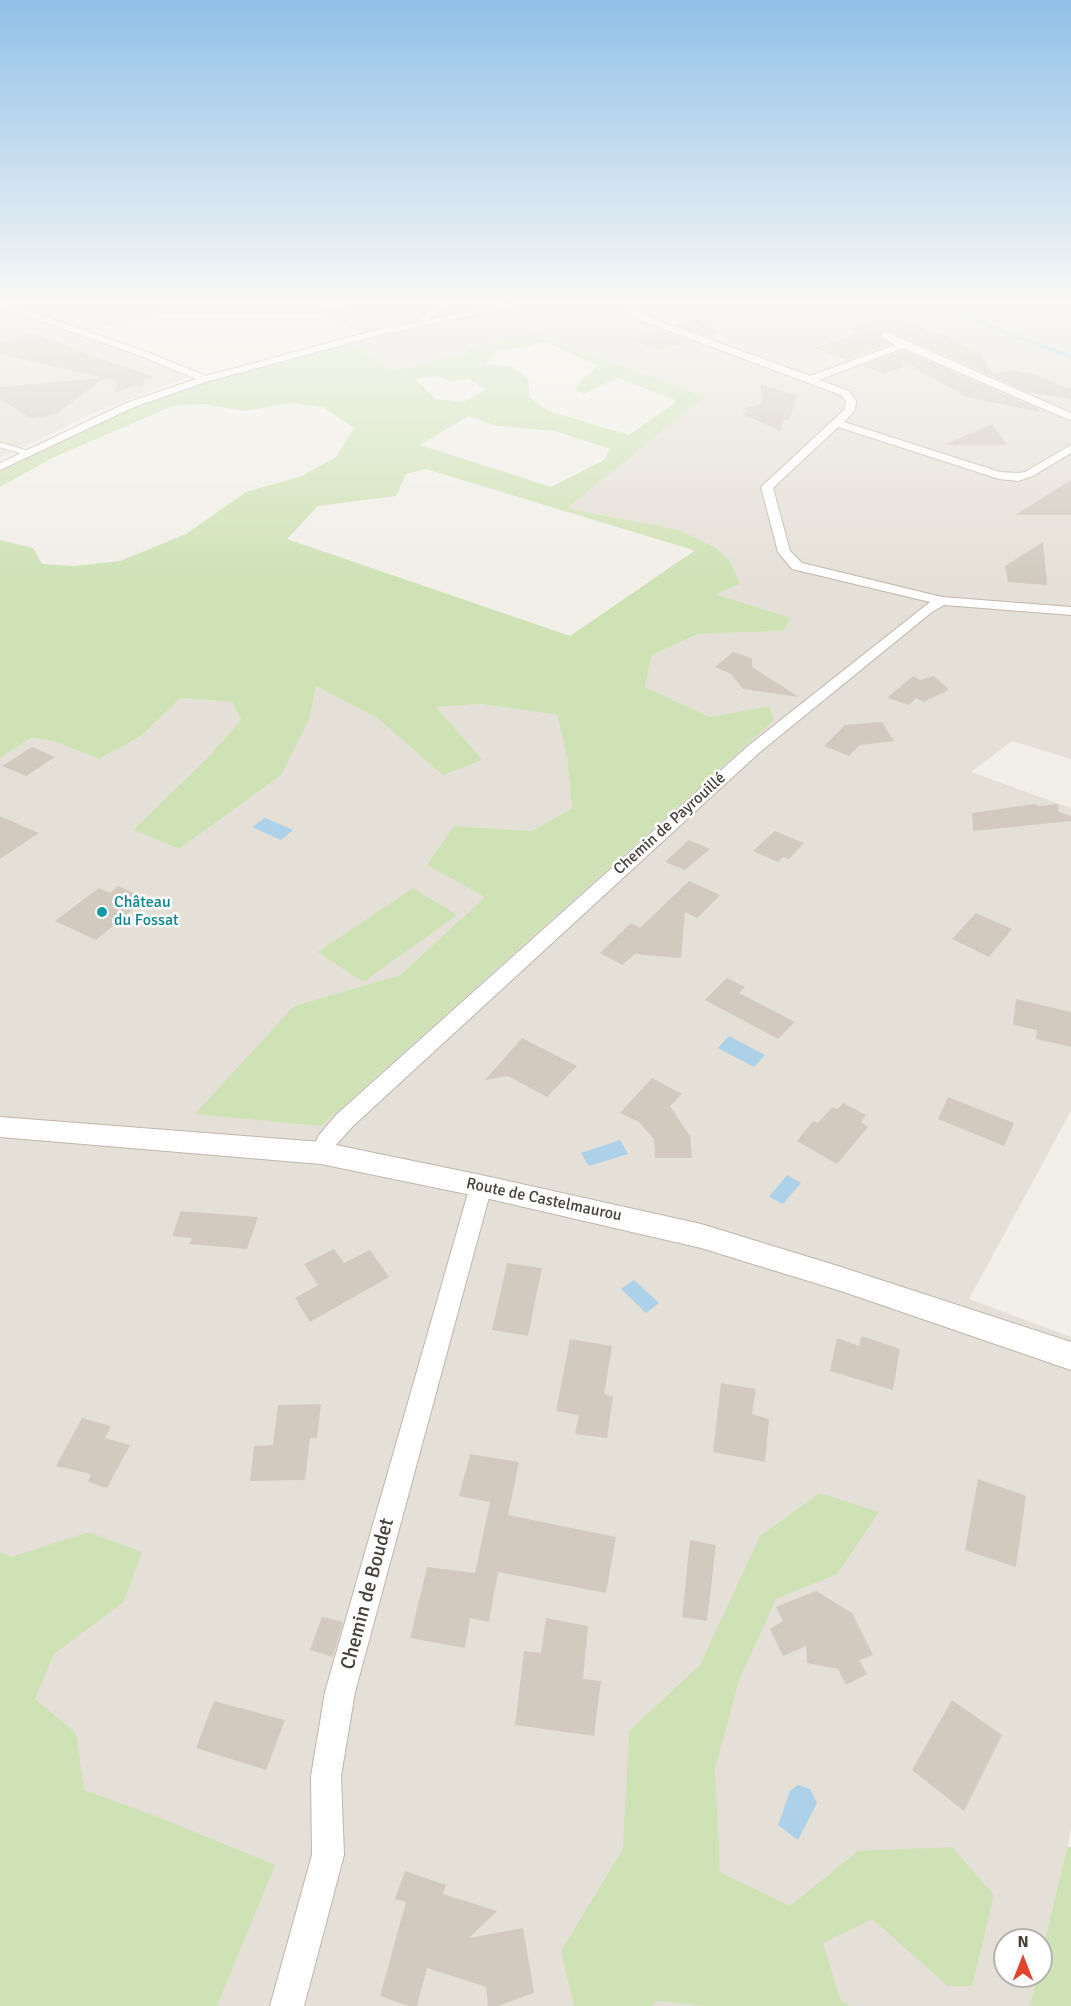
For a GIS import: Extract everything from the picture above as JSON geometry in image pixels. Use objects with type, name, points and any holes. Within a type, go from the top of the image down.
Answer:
[{"type":"street","points":[[0,467],[130,405],[166,393]]},
{"type":"street","points":[[844,393],[851,401],[850,410],[767,487],[784,552],[797,566],[942,601],[1071,611]]},
{"type":"street","points":[[1014,393],[1071,417]]},
{"type":"street","points":[[837,423],[999,475],[1018,477],[1029,474],[1071,448]]},
{"type":"street","name":"Chemin de Payrouillé","points":[[321,1153],[327,1141],[345,1120],[754,748],[927,609],[942,601]]},
{"type":"street","name":"Route de Castelmaurou","points":[[0,1128],[321,1153],[481,1186],[702,1236],[841,1279],[1071,1356]]},
{"type":"street","name":"Chemin de Boudet","points":[[287,2006],[328,1855],[326,1776],[340,1692],[481,1186]]},
{"type":"lane","points":[[0,445],[28,453]]},
{"type":"shaded area","points":[[0,393],[148,393],[94,413],[0,458]]},
{"type":"shaded area","points":[[691,393],[1071,393],[1071,759],[1012,741],[971,772],[1071,808],[1071,1111],[969,1299],[1071,1337],[1071,1830],[1048,1928],[993,1928],[993,1988],[1034,1988],[1030,2006],[851,2006],[796,1968],[792,2006],[0,2006],[0,758],[31,738],[53,741],[99,759],[141,736],[181,698],[232,702],[241,720],[208,757],[133,830],[179,849],[310,717],[316,685],[377,718],[443,774],[483,760],[436,707],[481,704],[557,715],[567,757],[572,808],[532,831],[454,826],[485,897],[400,975],[294,1006],[321,1126],[769,706],[710,717],[645,687],[652,655],[698,634],[782,631],[791,618],[714,594],[730,561],[626,519],[566,508],[703,397]]},
{"type":"green space","points":[[173,393],[429,393],[436,399],[463,402],[481,393],[529,393],[530,398],[549,411],[629,435],[677,401],[655,393],[692,393],[704,397],[567,508],[679,530],[716,548],[730,561],[740,584],[715,594],[791,618],[783,631],[698,634],[652,655],[645,687],[710,717],[769,706],[774,720],[321,1126],[195,1114],[294,1006],[400,975],[485,897],[427,865],[454,826],[532,831],[572,808],[567,757],[557,715],[481,704],[436,707],[483,760],[443,775],[377,718],[316,686],[310,717],[281,775],[179,849],[133,830],[208,757],[241,720],[232,702],[181,698],[141,736],[99,759],[53,741],[31,738],[0,758],[0,540],[33,548],[42,564],[75,566],[120,561],[186,534],[246,492],[302,476],[336,457],[354,428],[323,407],[290,403],[245,411],[204,404],[173,406],[52,458],[0,487],[0,471],[144,403]],"holes":[[[468,416],[497,426],[555,431],[610,449],[604,460],[551,487],[420,445]],[[426,469],[693,550],[694,551],[570,636],[287,539],[318,506],[396,496],[406,474]]]},
{"type":"green space","points":[[413,888],[457,915],[363,982],[318,952]]},
{"type":"green space","points":[[820,1493],[879,1512],[837,1574],[776,1599],[739,1680],[715,1769],[720,1872],[790,1906],[858,1851],[952,1847],[994,1895],[972,1986],[948,1986],[872,1919],[823,1943],[840,1999],[851,2006],[707,2006],[657,2001],[650,2006],[574,2006],[561,1951],[623,1849],[629,1731],[700,1665],[760,1536]]},
{"type":"green space","points":[[89,1532],[142,1552],[124,1602],[54,1654],[35,1699],[76,1733],[84,1790],[161,1818],[275,1865],[217,2006],[0,2006],[0,1552],[11,1557]]},
{"type":"green space","points":[[1067,1847],[1071,1847],[1071,2006],[1030,2006],[1034,1988],[1053,1988],[1053,1928],[1048,1928]]},
{"type":"water","points":[[265,818],[293,830],[281,840],[252,827]]},
{"type":"water","points":[[729,1036],[765,1055],[754,1067],[718,1048]]},
{"type":"water","points":[[620,1140],[628,1154],[589,1166],[581,1153]]},
{"type":"water","points":[[787,1175],[801,1183],[783,1204],[769,1197]]},
{"type":"water","points":[[634,1280],[659,1303],[646,1313],[621,1289]]},
{"type":"water","points":[[798,1785],[810,1789],[817,1803],[798,1840],[778,1825],[790,1791]]},
{"type":"building","points":[[0,393],[85,393],[55,415],[30,418],[0,399]]},
{"type":"building","points":[[761,393],[787,393],[797,396],[789,420],[783,420],[781,431],[742,414],[749,411],[743,409],[762,403]]},
{"type":"building","points":[[958,393],[1001,393],[1038,409],[1040,412],[966,397]]},
{"type":"building","points":[[1032,393],[1071,393],[1071,399]]},
{"type":"building","points":[[992,424],[1007,445],[943,445]]},
{"type":"building","points":[[1071,480],[1071,515],[1015,515]]},
{"type":"building","points":[[1043,542],[1047,585],[1008,582],[1005,566]]},
{"type":"building","points":[[733,652],[752,658],[752,667],[799,697],[743,689],[731,674],[715,667]]},
{"type":"building","points":[[913,676],[920,680],[934,676],[949,690],[923,702],[916,698],[909,705],[887,698]]},
{"type":"building","points":[[882,722],[894,741],[860,745],[849,756],[824,746],[845,725]]},
{"type":"building","points":[[32,747],[55,757],[26,776],[2,766]]},
{"type":"building","points":[[1034,804],[1040,806],[1058,804],[1059,812],[1071,816],[1071,821],[973,831],[972,813]]},
{"type":"building","points":[[0,816],[39,833],[0,859]]},
{"type":"building","points":[[775,831],[804,843],[789,859],[783,857],[778,862],[753,851]]},
{"type":"building","points":[[689,840],[710,849],[685,870],[665,862]]},
{"type":"building","points":[[689,881],[720,895],[697,918],[685,912],[681,958],[635,954],[622,965],[600,953],[631,923],[640,928]]},
{"type":"building","name":"Château du Fossat","points":[[118,886],[144,900],[96,940],[55,921],[99,888],[110,893]]},
{"type":"building","points":[[976,913],[1012,929],[989,957],[952,939]]},
{"type":"building","points":[[727,978],[745,987],[739,993],[795,1022],[778,1039],[705,1000]]},
{"type":"building","points":[[1016,999],[1071,1012],[1071,1047],[1036,1039],[1037,1030],[1013,1025]]},
{"type":"building","points":[[522,1038],[577,1066],[547,1097],[508,1076],[485,1080]]},
{"type":"building","points":[[652,1078],[682,1094],[670,1106],[690,1136],[692,1158],[655,1158],[654,1139],[639,1122],[620,1113]]},
{"type":"building","points":[[948,1097],[1014,1123],[1004,1146],[938,1119]]},
{"type":"building","points":[[843,1103],[866,1115],[861,1122],[868,1127],[837,1164],[797,1141],[813,1121],[818,1123],[832,1107],[838,1109]]},
{"type":"building","points":[[181,1211],[258,1217],[247,1249],[189,1244],[192,1238],[172,1236]]},
{"type":"building","points":[[334,1249],[344,1263],[370,1250],[389,1277],[310,1322],[295,1298],[318,1285],[304,1264]]},
{"type":"building","points":[[507,1263],[542,1268],[528,1336],[492,1330]]},
{"type":"building","points":[[861,1336],[900,1349],[893,1390],[830,1371],[837,1338],[859,1346]]},
{"type":"building","points":[[570,1339],[612,1346],[604,1394],[613,1397],[607,1438],[575,1434],[579,1415],[556,1411]]},
{"type":"building","points":[[721,1383],[756,1389],[752,1414],[769,1419],[765,1462],[713,1452]]},
{"type":"building","points":[[321,1404],[317,1438],[310,1438],[305,1480],[250,1481],[254,1446],[273,1445],[278,1405]]},
{"type":"building","points":[[82,1418],[111,1426],[105,1438],[130,1445],[107,1488],[88,1482],[91,1474],[56,1466]]},
{"type":"building","points":[[470,1454],[519,1462],[508,1515],[616,1537],[606,1593],[498,1572],[489,1622],[470,1618],[465,1648],[410,1638],[427,1567],[475,1573],[490,1502],[459,1496]]},
{"type":"building","points":[[978,1479],[1026,1496],[1016,1567],[965,1550]]},
{"type":"building","points":[[690,1540],[716,1545],[707,1621],[682,1617]]},
{"type":"building","points":[[816,1591],[852,1613],[873,1655],[859,1660],[867,1674],[846,1685],[838,1669],[807,1663],[806,1646],[783,1656],[770,1629],[783,1621],[776,1607]]},
{"type":"building","points":[[322,1617],[343,1622],[333,1657],[310,1650]]},
{"type":"building","points":[[546,1618],[588,1626],[583,1679],[601,1681],[594,1736],[515,1725],[524,1651],[541,1653]]},
{"type":"building","points":[[952,1700],[1002,1735],[964,1811],[912,1770]]},
{"type":"building","points":[[214,1701],[285,1720],[266,1770],[196,1748]]},
{"type":"building","points":[[405,1871],[446,1885],[443,1894],[497,1911],[469,1938],[523,1928],[534,1993],[498,2006],[488,2006],[486,1987],[427,1968],[417,2006],[409,2006],[380,1996],[406,1902],[395,1899]]},
{"type":"place","name":"Château du Fossat","points":[[102,912]]}]
